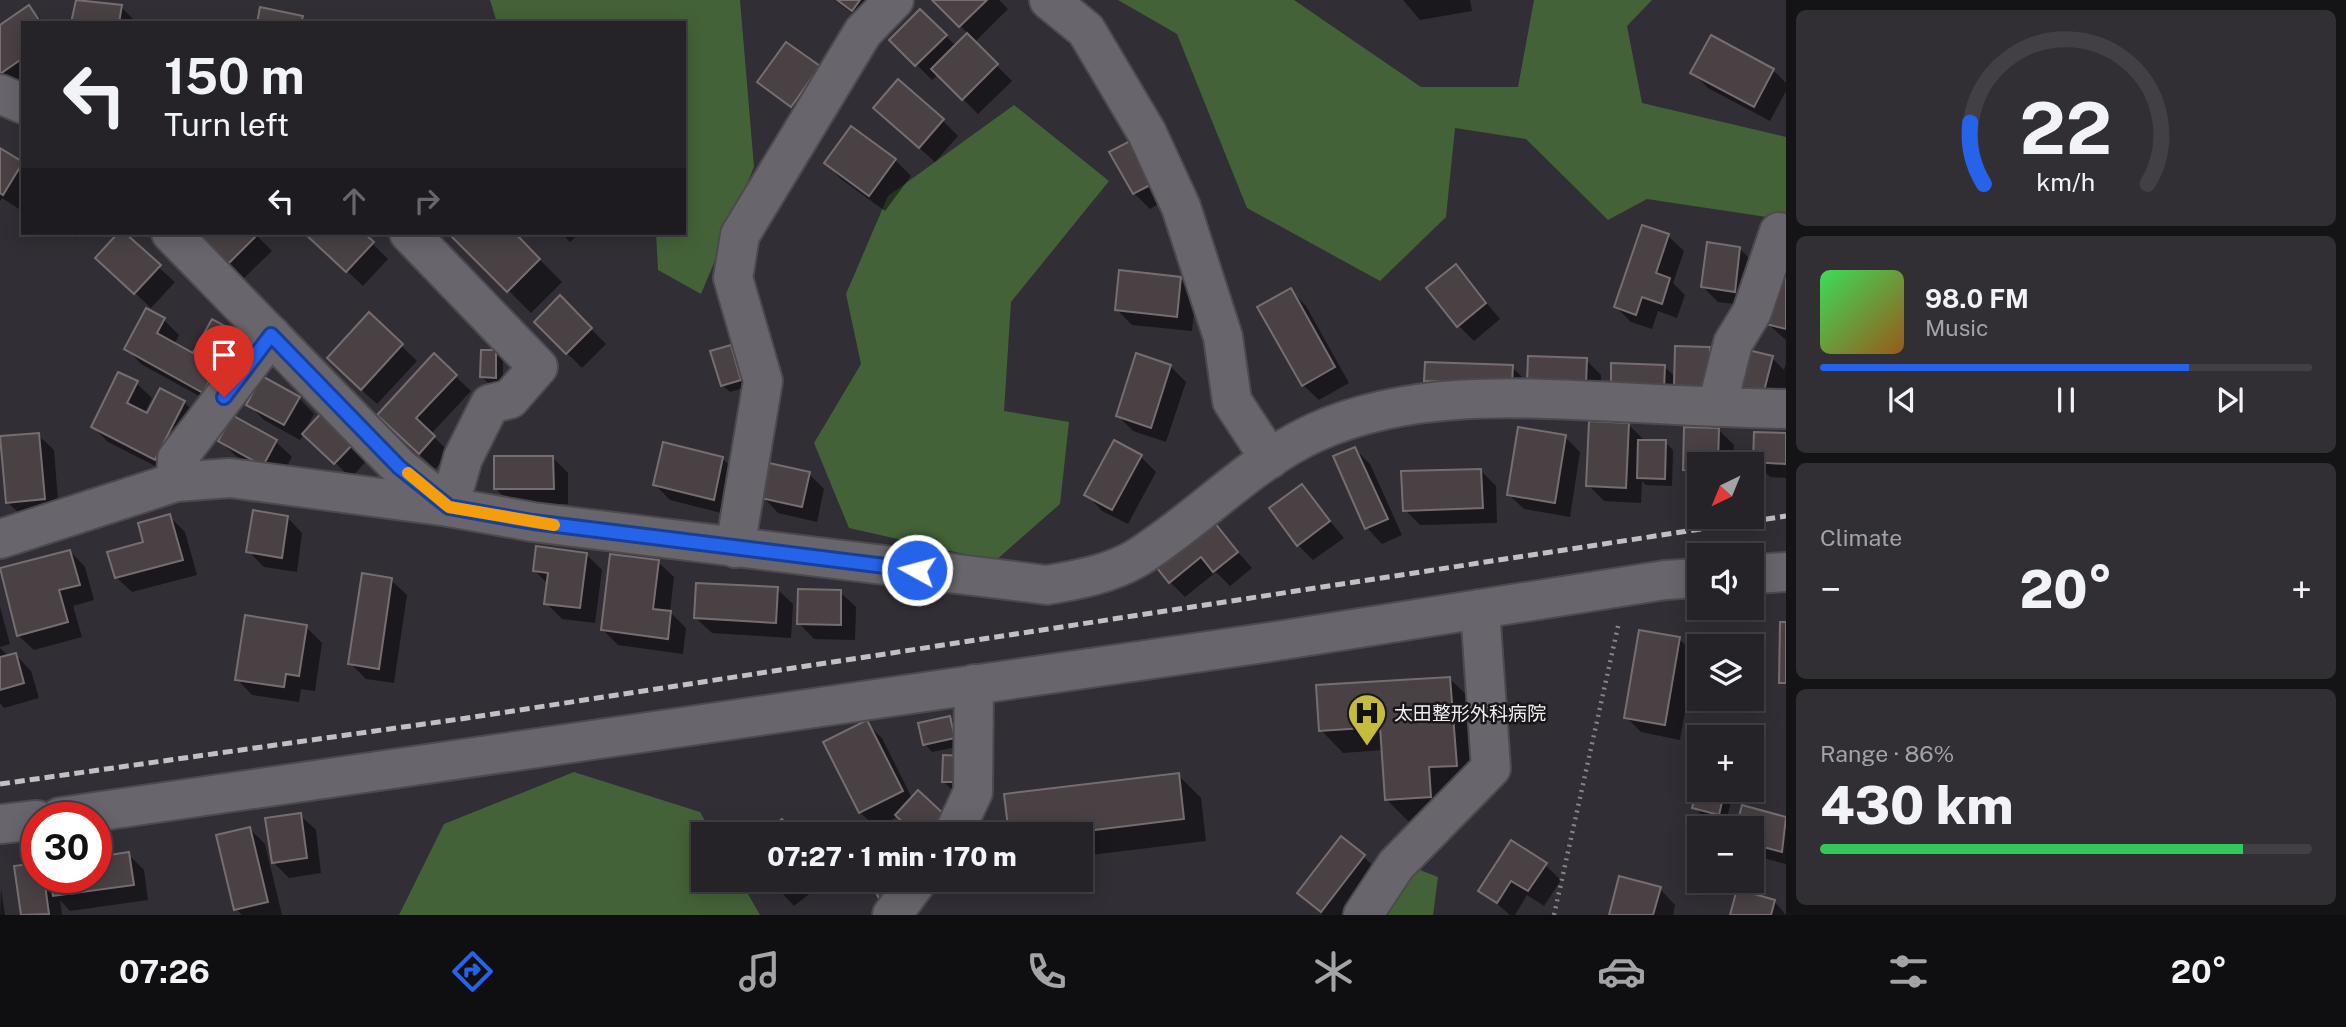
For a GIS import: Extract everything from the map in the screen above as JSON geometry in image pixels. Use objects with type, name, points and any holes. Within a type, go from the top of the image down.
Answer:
[{"type":"street","points":[[735,548],[763,381],[733,278],[740,234],[863,33],[894,0]]},
{"type":"street","points":[[1049,0],[1086,30],[1147,133],[1181,207],[1223,337],[1232,401],[1270,459]]},
{"type":"street","points":[[0,94],[21,103]]},
{"type":"street","points":[[1717,407],[1733,344],[1752,312],[1779,232]]},
{"type":"street","points":[[173,235],[399,467],[449,507]]},
{"type":"street","points":[[411,235],[538,367],[510,399],[490,404],[463,458],[449,507]]},
{"type":"street","points":[[176,482],[177,459],[271,335]]},
{"type":"street","points":[[0,539],[176,482],[230,478],[449,507],[533,522],[1047,586],[1090,578],[1136,559],[1270,459],[1315,433],[1377,413],[1451,400],[1534,398],[1786,409]]},
{"type":"street","points":[[1764,573],[1786,572]]},
{"type":"street","points":[[112,809],[1687,580]]},
{"type":"street","points":[[1363,915],[1396,864],[1491,768],[1480,609]]},
{"type":"street","points":[[959,822],[973,792],[974,684]]},
{"type":"street","points":[[0,824],[21,822]]},
{"type":"street","points":[[892,915],[909,892]]},
{"type":"path","points":[[1553,915],[1620,618]]},
{"type":"green space","points":[[490,0],[740,0],[754,167],[701,294],[658,270],[656,235],[686,235],[686,21],[496,21]]},
{"type":"green space","points":[[1118,0],[1294,0],[1421,87],[1518,87],[1534,0],[1652,0],[1627,26],[1642,103],[1786,137],[1786,220],[1647,199],[1608,220],[1526,139],[1455,128],[1446,217],[1380,281],[1247,208],[1177,34]]},
{"type":"green space","points":[[1014,105],[1109,181],[1011,302],[1004,411],[1069,422],[1060,504],[995,561],[849,528],[814,443],[861,364],[846,294],[888,196]]},
{"type":"green space","points":[[574,772],[700,812],[706,822],[691,822],[691,892],[747,892],[760,915],[399,915],[444,824]]},
{"type":"green space","points":[[1384,856],[1438,877],[1433,915],[1343,915]]},
{"type":"building","points":[[76,0],[122,5],[119,21],[71,21]]},
{"type":"building","points":[[837,0],[860,0],[852,11]]},
{"type":"building","points":[[932,0],[987,0],[959,27]]},
{"type":"building","points":[[29,5],[40,21],[21,21],[21,59],[0,74],[0,25]]},
{"type":"building","points":[[260,7],[303,16],[302,21],[257,21]]},
{"type":"building","points":[[920,9],[947,35],[915,66],[889,40]]},
{"type":"building","points":[[967,33],[998,64],[962,100],[931,69]]},
{"type":"building","points":[[1711,35],[1774,69],[1754,107],[1690,73]]},
{"type":"building","points":[[786,42],[820,66],[791,107],[757,82]]},
{"type":"building","points":[[898,79],[944,119],[919,148],[873,108]]},
{"type":"building","points":[[851,126],[896,159],[869,196],[824,163]]},
{"type":"building","points":[[1130,141],[1154,183],[1133,194],[1109,152]]},
{"type":"building","points":[[0,148],[21,161],[21,165],[3,195],[0,193]]},
{"type":"building","points":[[1642,225],[1669,234],[1656,273],[1670,278],[1662,304],[1642,297],[1636,315],[1614,307]]},
{"type":"building","points":[[116,235],[127,235],[161,265],[134,294],[95,258]]},
{"type":"building","points":[[199,235],[257,235],[228,264]]},
{"type":"building","points":[[306,235],[366,235],[374,242],[346,272]]},
{"type":"building","points":[[450,235],[517,235],[540,259],[507,292]]},
{"type":"building","points":[[1707,242],[1740,247],[1735,292],[1701,287]]},
{"type":"building","points":[[1786,254],[1786,329],[1766,324]]},
{"type":"building","points":[[1456,264],[1486,303],[1457,327],[1426,288]]},
{"type":"building","points":[[1119,270],[1181,277],[1177,317],[1115,310]]},
{"type":"building","points":[[1291,288],[1335,367],[1302,386],[1257,307]]},
{"type":"building","points":[[560,295],[592,328],[566,354],[534,322]]},
{"type":"building","points":[[146,308],[165,318],[157,333],[193,353],[212,319],[236,332],[203,393],[124,349]]},
{"type":"building","points":[[369,312],[403,344],[361,390],[327,358]]},
{"type":"building","points":[[731,345],[741,380],[721,386],[710,351]]},
{"type":"building","points":[[1675,346],[1710,347],[1709,388],[1674,387]]},
{"type":"building","points":[[1744,349],[1773,356],[1763,395],[1735,387]]},
{"type":"building","points":[[481,350],[496,350],[496,378],[480,377]]},
{"type":"building","points":[[434,353],[457,375],[416,418],[435,436],[419,454],[377,415]]},
{"type":"building","points":[[1136,353],[1171,365],[1151,428],[1116,416]]},
{"type":"building","points":[[1528,356],[1587,358],[1586,385],[1527,383]]},
{"type":"building","points":[[1425,362],[1513,365],[1512,384],[1424,381]]},
{"type":"building","points":[[1611,363],[1665,365],[1664,390],[1611,389]]},
{"type":"building","points":[[118,372],[138,381],[127,403],[147,413],[160,388],[185,401],[155,460],[91,427]]},
{"type":"building","points":[[262,376],[300,397],[284,425],[246,405]]},
{"type":"building","points":[[324,410],[356,441],[334,464],[302,434]]},
{"type":"building","points":[[232,415],[277,440],[263,466],[218,441]]},
{"type":"building","points":[[1589,421],[1629,423],[1626,488],[1586,486]]},
{"type":"building","points":[[1518,427],[1566,435],[1555,503],[1507,495]]},
{"type":"building","points":[[1684,427],[1719,428],[1718,452],[1687,452],[1687,470],[1683,470]]},
{"type":"building","points":[[1754,432],[1786,433],[1786,464],[1764,463],[1764,452],[1753,452]]},
{"type":"building","points":[[39,433],[45,499],[6,503],[0,436]]},
{"type":"building","points":[[1114,440],[1142,455],[1112,510],[1084,495]]},
{"type":"building","points":[[1638,440],[1666,440],[1665,479],[1637,478]]},
{"type":"building","points":[[663,442],[723,457],[714,500],[653,485]]},
{"type":"building","points":[[1355,447],[1388,519],[1365,529],[1333,456]]},
{"type":"building","points":[[494,456],[553,456],[554,489],[494,489]]},
{"type":"building","points":[[769,463],[810,472],[802,507],[761,498]]},
{"type":"building","points":[[1481,469],[1483,508],[1403,511],[1401,471]]},
{"type":"building","points":[[1302,484],[1330,521],[1297,546],[1269,508]]},
{"type":"building","points":[[253,510],[288,516],[282,558],[246,552]]},
{"type":"building","points":[[170,514],[183,560],[115,578],[107,552],[143,542],[138,523]]},
{"type":"building","points":[[1214,522],[1238,552],[1213,572],[1201,557],[1169,583],[1157,568]]},
{"type":"building","points":[[536,546],[587,553],[580,608],[544,604],[548,573],[533,571]]},
{"type":"building","points":[[70,550],[80,585],[59,590],[68,622],[17,636],[0,568]]},
{"type":"building","points":[[610,554],[659,560],[653,609],[671,611],[668,639],[601,630]]},
{"type":"building","points":[[362,573],[392,578],[379,669],[348,664]]},
{"type":"building","points":[[696,583],[778,587],[776,623],[694,618]]},
{"type":"building","points":[[798,589],[841,590],[841,625],[797,624]]},
{"type":"building","points":[[245,615],[307,625],[299,676],[286,674],[284,687],[235,680]]},
{"type":"building","points":[[1780,622],[1786,622],[1786,683],[1779,683]]},
{"type":"building","points":[[1639,630],[1680,637],[1665,725],[1624,718]]},
{"type":"building","points":[[16,653],[24,683],[0,690],[0,657]]},
{"type":"building","points":[[1450,677],[1457,766],[1429,767],[1431,797],[1385,800],[1380,727],[1319,731],[1316,685]]},
{"type":"building","points":[[950,716],[955,738],[923,745],[918,723]]},
{"type":"building","points":[[867,720],[903,791],[859,813],[823,742]]},
{"type":"building","points":[[943,755],[962,756],[962,782],[942,782]]},
{"type":"building","points":[[1179,773],[1184,819],[1093,830],[1093,822],[1007,822],[1004,794]]},
{"type":"building","points":[[918,790],[946,816],[940,822],[902,822],[895,815]]},
{"type":"building","points":[[1694,802],[1722,802],[1719,815],[1692,808]]},
{"type":"building","points":[[1742,805],[1786,817],[1782,852],[1764,847],[1764,816],[1739,816]]},
{"type":"building","points":[[301,813],[307,858],[272,863],[265,818]]},
{"type":"building","points":[[250,827],[268,902],[234,910],[216,835]]},
{"type":"building","points":[[1341,836],[1365,855],[1321,912],[1297,893]]},
{"type":"building","points":[[1511,840],[1547,863],[1528,891],[1511,881],[1497,903],[1478,891]]},
{"type":"building","points":[[129,852],[134,885],[112,888],[112,855]]},
{"type":"building","points":[[21,865],[21,893],[46,893],[49,914],[21,915],[14,866]]},
{"type":"building","points":[[1619,876],[1661,887],[1653,915],[1609,915]]},
{"type":"building","points":[[876,892],[890,892],[895,901],[883,907]]},
{"type":"building","points":[[53,893],[75,893],[53,896]]},
{"type":"building","points":[[1736,893],[1751,893],[1775,900],[1771,915],[1730,915]]},
{"type":"railway","points":[[0,784],[467,718],[1786,516]]},
{"type":"slow traffic","points":[[408,473],[449,507],[554,525]]},
{"type":"place","name":"太田整形外科病院","points":[[1367,747]]},
{"type":"route","points":[[224,397],[271,335],[399,467],[449,507],[533,522],[917,570]]}]
